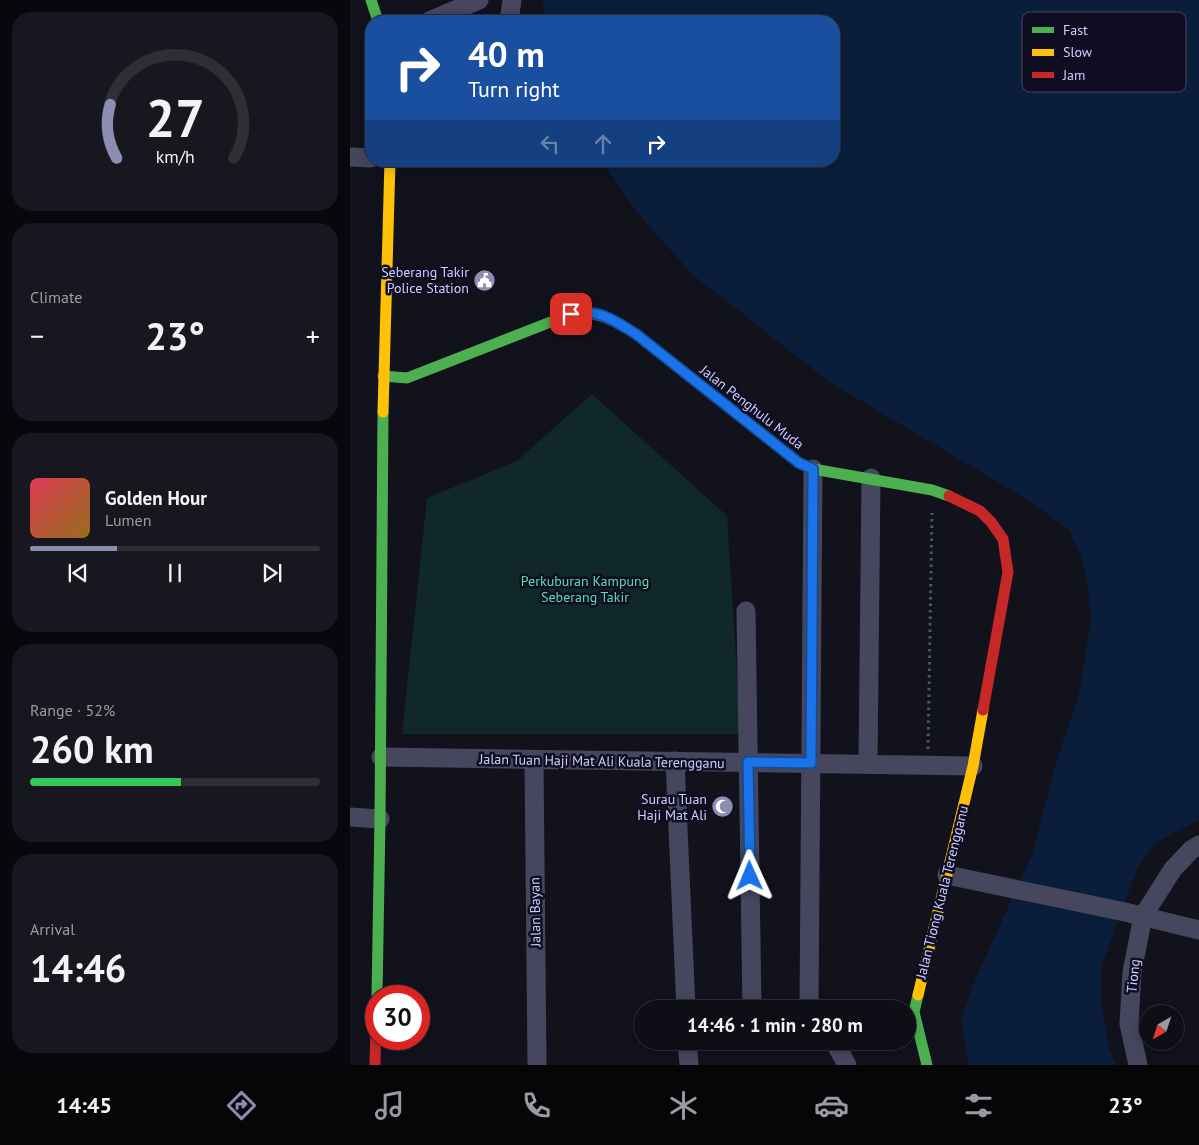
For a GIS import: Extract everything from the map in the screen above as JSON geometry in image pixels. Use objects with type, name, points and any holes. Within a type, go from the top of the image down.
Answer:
[{"type":"street","points":[[371,0],[376,15]]},
{"type":"street","points":[[443,15],[479,0]]},
{"type":"street","points":[[510,15],[512,0]]},
{"type":"street","points":[[350,157],[365,158]]},
{"type":"street","points":[[377,985],[381,757],[383,376],[390,167]]},
{"type":"street","name":"Jalan Penghulu Muda","points":[[383,376],[407,378],[571,314],[588,311],[611,318],[636,334],[799,463],[813,469],[932,490],[952,496],[980,511],[991,522],[1003,539],[1008,572],[973,766]]},
{"type":"street","points":[[809,1000],[813,469]]},
{"type":"street","points":[[868,764],[871,478]]},
{"type":"street","points":[[746,611],[752,1000]]},
{"type":"street","name":"Jalan Tuan Haji Mat Ali Kuala Terengganu","points":[[381,757],[973,766]]},
{"type":"street","name":"Jalan Bayan","points":[[534,760],[537,1065]]},
{"type":"street","points":[[675,761],[686,1000]]},
{"type":"street","name":"Jalan Tiong Kuala Terengganu","points":[[914,1000],[973,766]]},
{"type":"street","points":[[350,817],[380,819]]},
{"type":"street","points":[[1134,914],[1173,869],[1191,850],[1199,845]]},
{"type":"street","points":[[947,875],[1134,914],[1199,930]]},
{"type":"street","name":"Tiong","points":[[1134,914],[1129,1024],[1138,1065]]},
{"type":"street","points":[[916,1029],[927,1065]]},
{"type":"street","points":[[375,1050],[375,1065]]},
{"type":"street","points":[[688,1050],[689,1065]]},
{"type":"street","points":[[839,1050],[847,1065]]},
{"type":"path","points":[[928,765],[932,490]]},
{"type":"green space","name":"Perkuburan Kampung Seberang Takir","points":[[592,394],[727,516],[741,734],[402,734],[427,498],[517,461]]},
{"type":"water","points":[[542,0],[1199,0],[1199,820],[1156,842],[1137,869],[1101,967],[1102,1009],[1109,1049],[1116,1065],[969,1065],[961,1019],[976,978],[1032,855],[1057,759],[1079,694],[1091,621],[1088,587],[1081,556],[1069,530],[1028,500],[831,383],[692,274],[636,211],[606,167],[840,167],[840,15],[546,15]]},
{"type":"traffic: fast","points":[[371,0],[376,15]]},
{"type":"traffic: fast","points":[[383,376],[407,378],[571,314],[589,313],[605,317],[636,334],[799,463],[813,469],[932,490],[949,496]]},
{"type":"traffic: fast","points":[[377,985],[383,412]]},
{"type":"traffic: fast","points":[[918,995],[914,1012],[927,1065]]},
{"type":"traffic: slow","points":[[383,412],[390,167]]},
{"type":"traffic: slow","points":[[918,995],[973,766],[983,710]]},
{"type":"traffic: jam","points":[[949,496],[980,511],[991,522],[1003,539],[1008,572],[983,710]]},
{"type":"traffic: jam","points":[[375,1050],[375,1065]]},
{"type":"place","name":"Seberang Takir Police Station","points":[[485,280]]},
{"type":"place","name":"Surau Tuan Haji Mat Ali","points":[[723,807]]},
{"type":"route","points":[[571,314],[588,311],[596,313],[611,318],[636,334],[799,463],[813,469],[811,763],[748,762],[750,876]]}]
